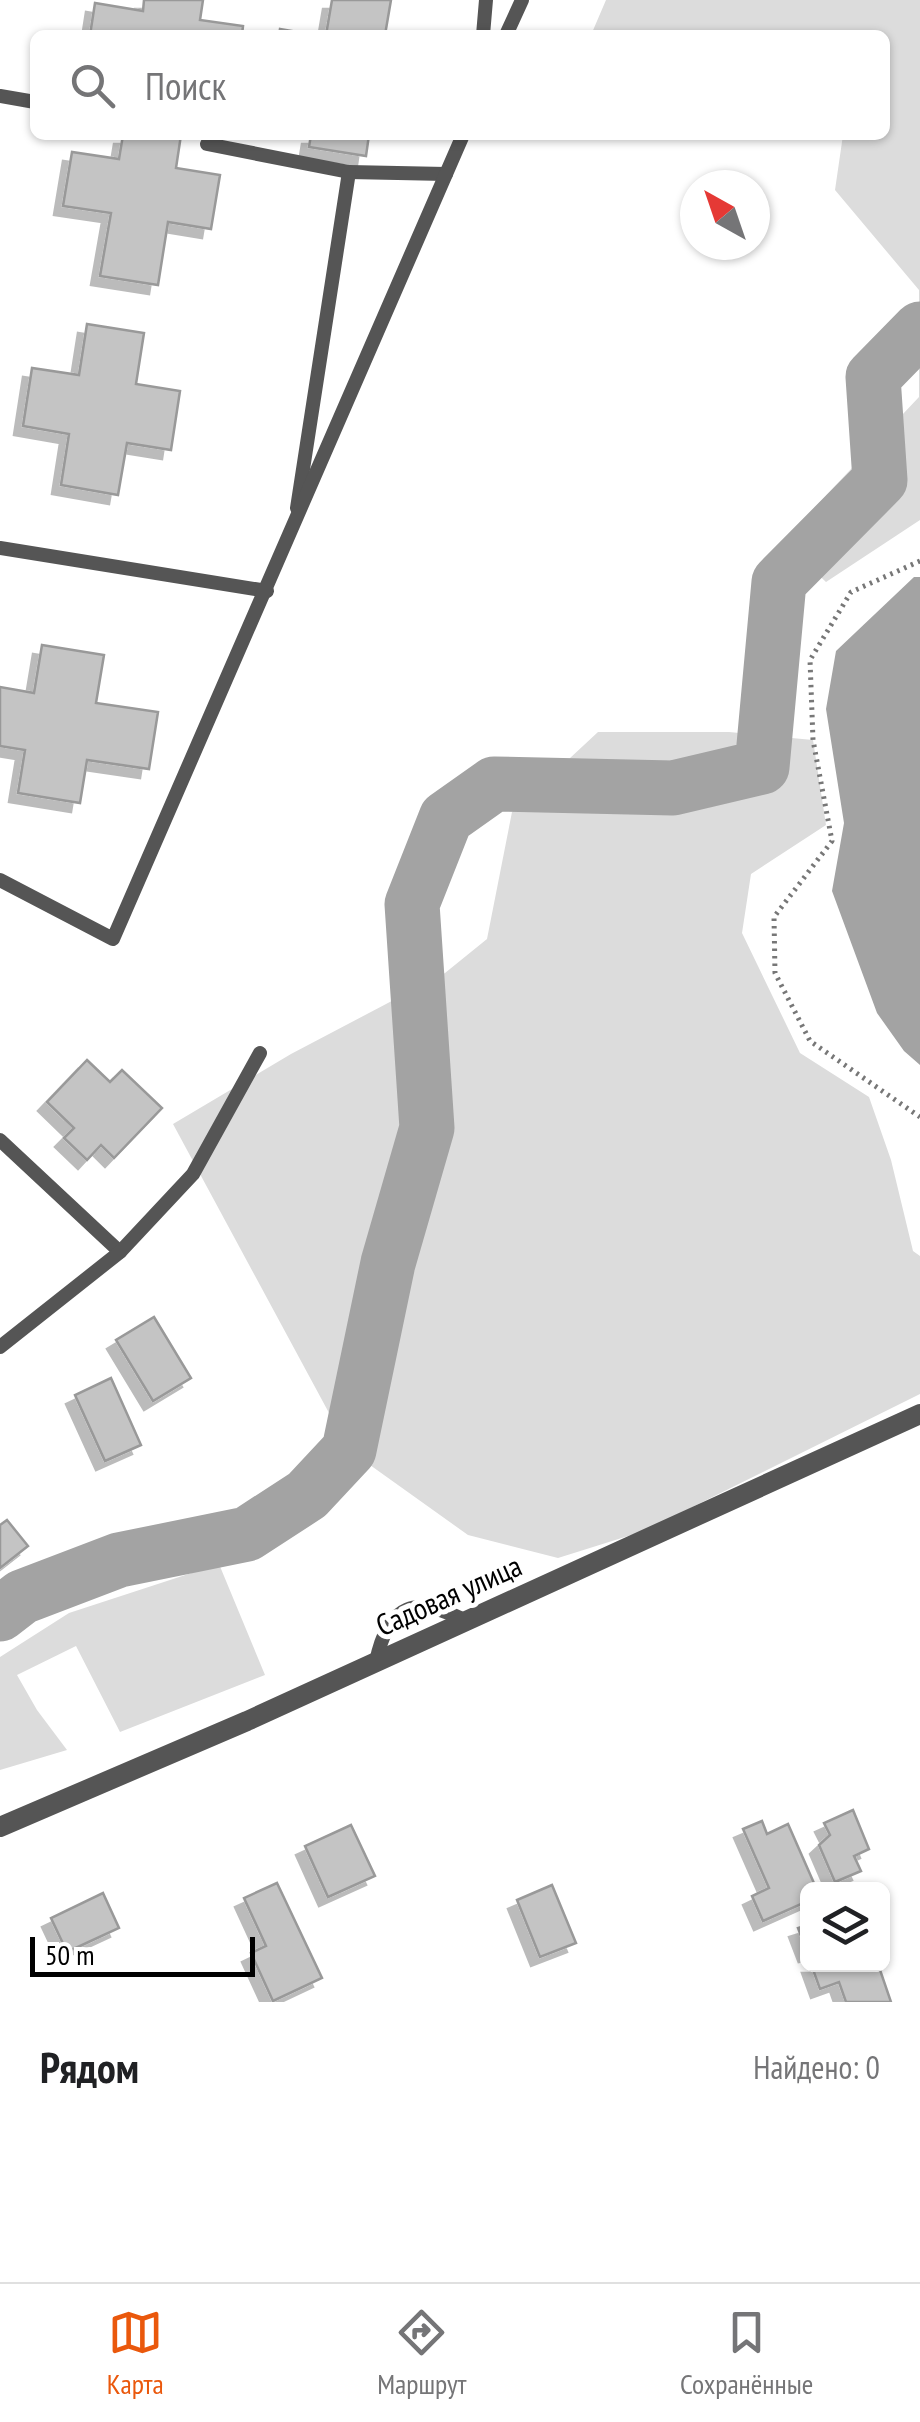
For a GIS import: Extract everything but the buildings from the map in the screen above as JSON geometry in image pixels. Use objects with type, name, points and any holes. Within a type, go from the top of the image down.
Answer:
[{"type":"street","name":"Садовая улица","points":[[0,1827],[376,1662],[920,1414]]},
{"type":"lane","points":[[483,30],[486,0]]},
{"type":"lane","points":[[508,30],[522,0]]},
{"type":"lane","points":[[0,96],[30,101]]},
{"type":"lane","points":[[0,880],[113,939],[461,140]]},
{"type":"lane","points":[[207,144],[349,172],[446,174]]},
{"type":"lane","points":[[294,528],[349,172]]},
{"type":"lane","points":[[0,548],[267,591]]},
{"type":"lane","points":[[0,1347],[120,1252],[193,1174],[260,1053]]},
{"type":"lane","points":[[0,1140],[120,1252]]},
{"type":"lane","points":[[376,1662],[390,1622],[404,1610],[426,1604],[466,1621]]},
{"type":"path","points":[[920,562],[851,592],[810,660],[813,740],[832,841],[774,917],[775,973],[810,1042],[920,1117]]},
{"type":"shaded area","points":[[606,0],[920,0],[920,520],[826,582],[783,541],[919,397],[919,290],[835,190],[842,140],[890,140],[890,30],[593,30]]},
{"type":"shaded area","points":[[914,577],[920,577],[920,1065],[904,1051],[877,1013],[832,891],[844,823],[826,709],[836,651]]},
{"type":"shaded area","points":[[598,732],[729,732],[813,740],[826,825],[751,874],[742,933],[800,1053],[869,1097],[891,1160],[913,1251],[920,1256],[920,1394],[644,1531],[558,1558],[468,1535],[349,1450],[173,1124],[291,1054],[445,973],[487,939],[512,812]]},
{"type":"shaded area","points":[[219,1564],[265,1675],[120,1732],[76,1646],[17,1675],[67,1750],[0,1770],[0,1657],[69,1613]]},
{"type":"waterway","points":[[0,1614],[22,1597],[119,1560],[247,1534],[307,1495],[349,1450],[388,1263],[427,1128],[412,904],[446,818],[494,784],[673,788],[762,767],[779,582],[880,480],[873,377],[920,329]]}]
